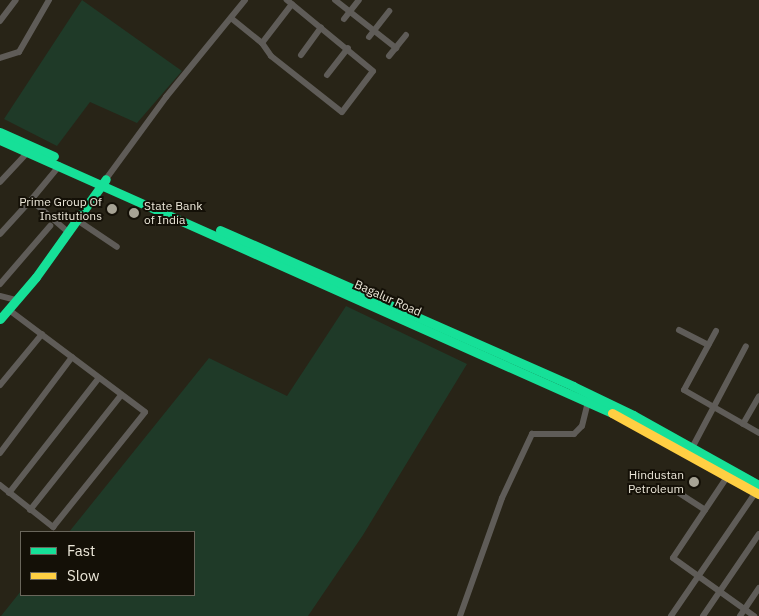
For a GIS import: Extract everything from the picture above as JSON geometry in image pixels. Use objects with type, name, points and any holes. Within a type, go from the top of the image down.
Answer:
[{"type":"main road","name":"Bagalur Road","points":[[0,132],[104,182],[572,386],[692,448],[758,490]]},
{"type":"main road","name":"Bagalur Road","points":[[1,142],[104,182]]},
{"type":"main road","points":[[0,319],[68,232],[104,182]]},
{"type":"main road","name":"Bagalur Road","points":[[330,280],[588,402],[727,476],[758,490]]},
{"type":"street","points":[[0,20],[16,0]]},
{"type":"street","points":[[0,58],[19,52],[49,0]]},
{"type":"street","points":[[104,182],[166,97],[246,0]]},
{"type":"street","points":[[335,0],[396,48]]},
{"type":"street","points":[[344,19],[359,0]]},
{"type":"street","points":[[231,18],[262,43],[271,56],[342,112],[373,71],[348,48],[289,2],[262,43]]},
{"type":"street","points":[[369,37],[389,11]]},
{"type":"street","points":[[301,55],[321,27]]},
{"type":"street","points":[[390,56],[406,35]]},
{"type":"street","points":[[327,75],[348,48]]},
{"type":"street","points":[[0,182],[28,152]]},
{"type":"street","points":[[0,234],[60,165]]},
{"type":"street","points":[[31,200],[68,232]]},
{"type":"street","points":[[77,220],[117,247]]},
{"type":"street","points":[[0,284],[50,226]]},
{"type":"street","points":[[0,296],[16,300]]},
{"type":"street","points":[[0,485],[53,527],[146,412],[8,310]]},
{"type":"street","points":[[679,330],[708,345]]},
{"type":"street","points":[[716,331],[684,390],[759,433]]},
{"type":"street","points":[[0,385],[42,334]]},
{"type":"street","points":[[692,448],[746,346]]},
{"type":"street","points":[[0,453],[72,357]]},
{"type":"street","points":[[9,492],[99,378]]},
{"type":"street","points":[[30,510],[122,395]]},
{"type":"street","points":[[743,424],[759,396]]},
{"type":"street","points":[[460,616],[502,498],[532,434],[574,434],[582,426],[588,402]]},
{"type":"street","points":[[727,476],[673,558],[754,616]]},
{"type":"street","points":[[671,616],[758,490]]},
{"type":"street","points":[[679,493],[705,510]]},
{"type":"street","points":[[703,616],[759,534]]},
{"type":"street","points":[[740,616],[759,588]]},
{"type":"green space","points":[[82,0],[182,71],[137,123],[90,102],[57,146],[4,119]]},
{"type":"green space","points":[[346,306],[467,364],[363,535],[308,616],[1,616],[20,592],[20,596],[195,596],[195,531],[70,531],[209,358],[287,396]]},
{"type":"traffic: fast","points":[[0,132],[54,156]]},
{"type":"traffic: fast","points":[[0,140],[612,413]]},
{"type":"traffic: fast","points":[[0,319],[36,277],[106,179]]},
{"type":"traffic: fast","points":[[220,230],[573,386],[633,415],[759,485]]},
{"type":"traffic: slow","points":[[612,413],[759,494]]},
{"type":"place","name":"Prime Group Of Institutions","points":[[112,209]]},
{"type":"place","name":"State Bank of India","points":[[134,213]]},
{"type":"place","name":"Hindustan Petroleum","points":[[694,482]]}]
